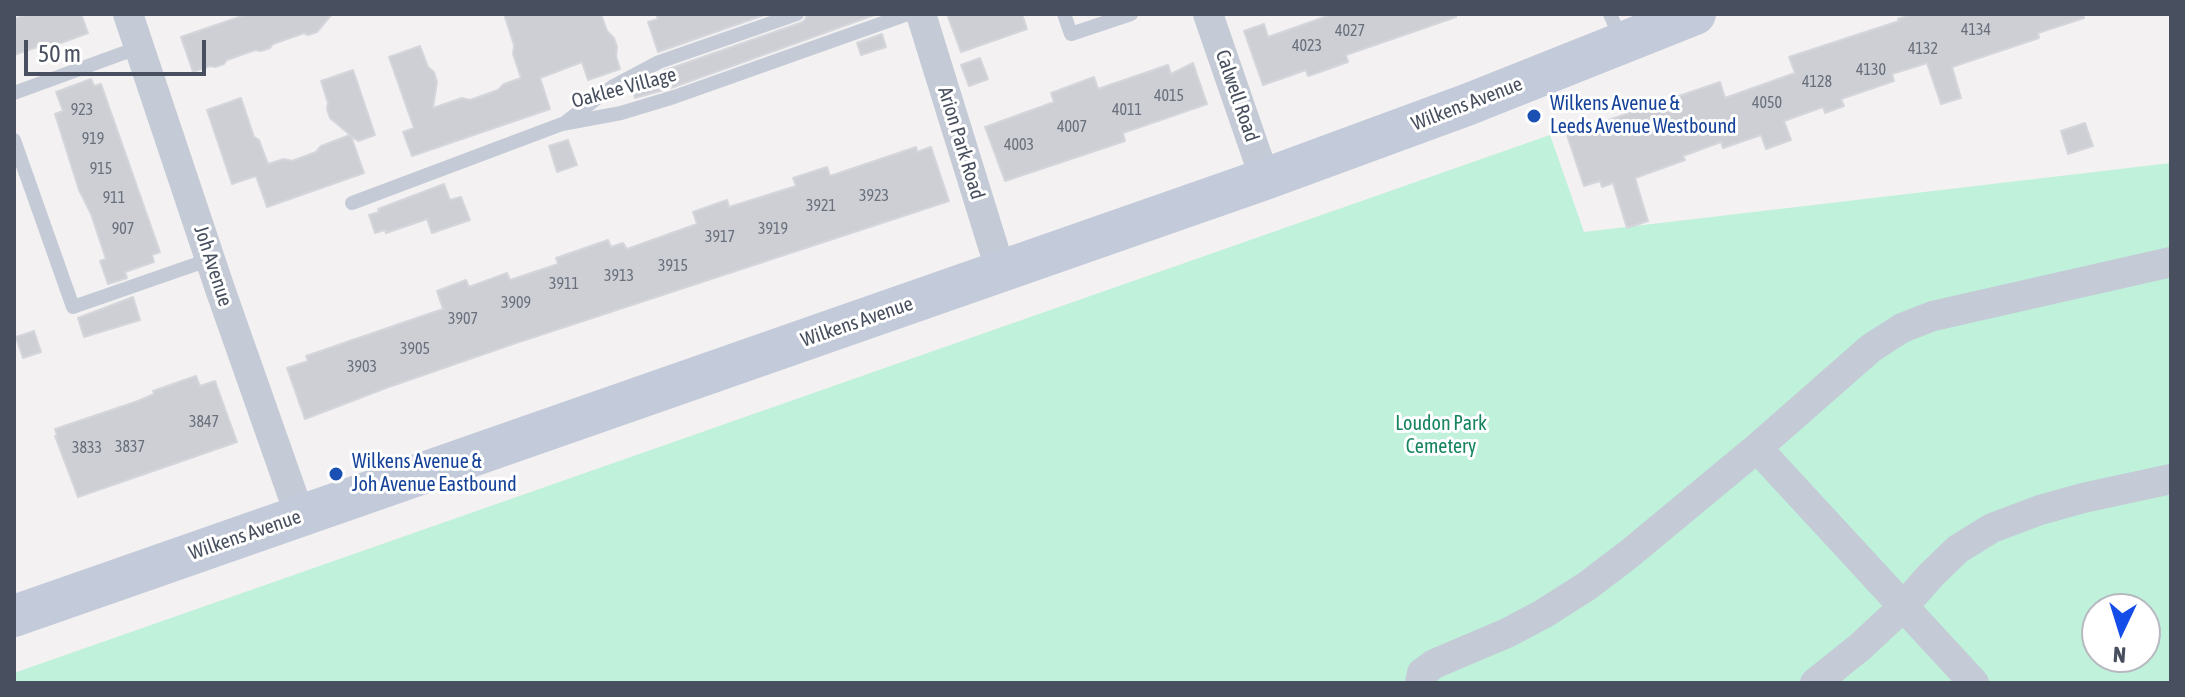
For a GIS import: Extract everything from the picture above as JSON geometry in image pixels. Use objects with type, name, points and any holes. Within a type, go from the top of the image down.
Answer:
[{"type":"main road","name":"Wilkens Avenue","points":[[14,616],[1265,179],[1469,104],[1616,28],[1695,14]]},
{"type":"street","name":"Arion Park Road","points":[[921,14],[1001,272]]},
{"type":"street","name":"Calwell Road","points":[[1208,14],[1265,179]]},
{"type":"street","name":"Joh Avenue","points":[[134,16],[140,47],[300,516]]},
{"type":"street","points":[[1420,683],[1422,673],[1434,664],[1507,633],[1587,586],[1757,448],[1871,348],[1902,328],[1933,316],[2171,262]]},
{"type":"street","points":[[1757,448],[1974,683]]},
{"type":"street","points":[[1815,683],[1903,607],[1958,549],[1992,528],[2068,502],[2171,479]]},
{"type":"lane","points":[[562,124],[612,87],[659,62],[797,14]]},
{"type":"lane","name":"Oaklee Village","points":[[352,203],[562,124],[621,113],[674,97],[908,14]]},
{"type":"lane","points":[[1064,14],[1071,34],[1131,14]]},
{"type":"lane","points":[[14,93],[140,47]]},
{"type":"lane","points":[[14,140],[73,307],[211,259]]},
{"type":"green space","name":"Loudon Park Cemetery","points":[[1550,135],[1584,232],[2171,163],[2171,683],[14,683],[14,673]]},
{"type":"building","points":[[28,14],[81,14],[88,33],[39,51],[37,47],[14,55],[14,19]]},
{"type":"building","points":[[248,14],[332,14],[317,32],[304,33],[273,44],[270,48],[255,50],[227,60],[224,64],[193,72],[181,37]]},
{"type":"building","points":[[504,14],[601,14],[607,31],[614,38],[620,69],[588,80],[582,62],[540,78],[550,109],[412,156],[403,132],[414,128],[389,57],[420,46],[437,82],[433,108],[498,90],[504,84],[521,78]]},
{"type":"building","points":[[656,14],[767,14],[658,52],[648,22],[658,19]]},
{"type":"building","points":[[807,14],[877,14],[635,98],[631,88],[663,71],[800,23]]},
{"type":"building","points":[[947,14],[1022,14],[1027,29],[961,52]]},
{"type":"building","points":[[1333,14],[1456,14],[1456,17],[1346,55],[1348,62],[1317,73],[1308,76],[1306,70],[1263,85],[1244,31],[1264,24],[1268,37]]},
{"type":"building","points":[[1914,14],[2083,14],[2084,18],[2038,33],[2039,38],[1952,67],[1961,98],[1941,104],[1927,63],[1892,74],[1894,81],[1841,99],[1844,106],[1825,113],[1823,107],[1784,121],[1791,140],[1766,149],[1761,135],[1723,148],[1721,142],[1683,156],[1685,160],[1635,178],[1648,221],[1627,228],[1613,183],[1602,187],[1600,181],[1584,186],[1566,132],[1720,82],[1725,98],[1795,73],[1789,57]]},
{"type":"building","points":[[882,34],[886,47],[861,55],[857,43]]},
{"type":"building","points":[[980,58],[988,79],[969,86],[961,65]]},
{"type":"building","points":[[1193,63],[1207,104],[1123,133],[1125,141],[1005,181],[985,127],[1054,102],[1051,93],[1094,77],[1098,89],[1168,65],[1171,74]]},
{"type":"building","points":[[353,70],[375,135],[358,141],[351,136],[364,173],[267,207],[256,176],[232,184],[207,110],[241,98],[254,137],[259,140],[268,164],[284,159],[292,161],[350,135],[330,118],[321,81]]},
{"type":"building","points":[[91,79],[94,86],[101,84],[160,252],[152,255],[154,262],[125,272],[127,278],[108,284],[100,261],[106,259],[91,214],[79,190],[55,114],[63,111],[56,92]]},
{"type":"building","points":[[2085,123],[2093,146],[2068,154],[2061,131]]},
{"type":"building","points":[[568,140],[577,165],[557,172],[549,146]]},
{"type":"building","points":[[916,147],[917,152],[931,147],[949,201],[513,344],[305,419],[287,368],[308,361],[306,356],[443,309],[437,291],[466,280],[469,287],[507,273],[510,280],[558,264],[556,258],[608,240],[611,247],[623,243],[627,249],[697,224],[693,212],[727,200],[729,207],[796,186],[793,178],[827,167],[830,176]]},
{"type":"building","points":[[444,184],[450,200],[461,197],[470,220],[432,233],[427,219],[386,233],[385,230],[375,233],[369,215]]},
{"type":"building","points":[[133,297],[140,320],[84,337],[78,318]]},
{"type":"building","points":[[34,331],[41,352],[23,358],[16,337]]},
{"type":"building","points":[[196,376],[200,386],[215,381],[237,442],[78,497],[55,429],[138,401],[154,394],[153,391]]},
{"type":"place","name":"Wilkens Avenue & Leeds Avenue Westbound","points":[[1534,116]]},
{"type":"place","name":"Wilkens Avenue & Joh Avenue Eastbound","points":[[336,474]]}]
